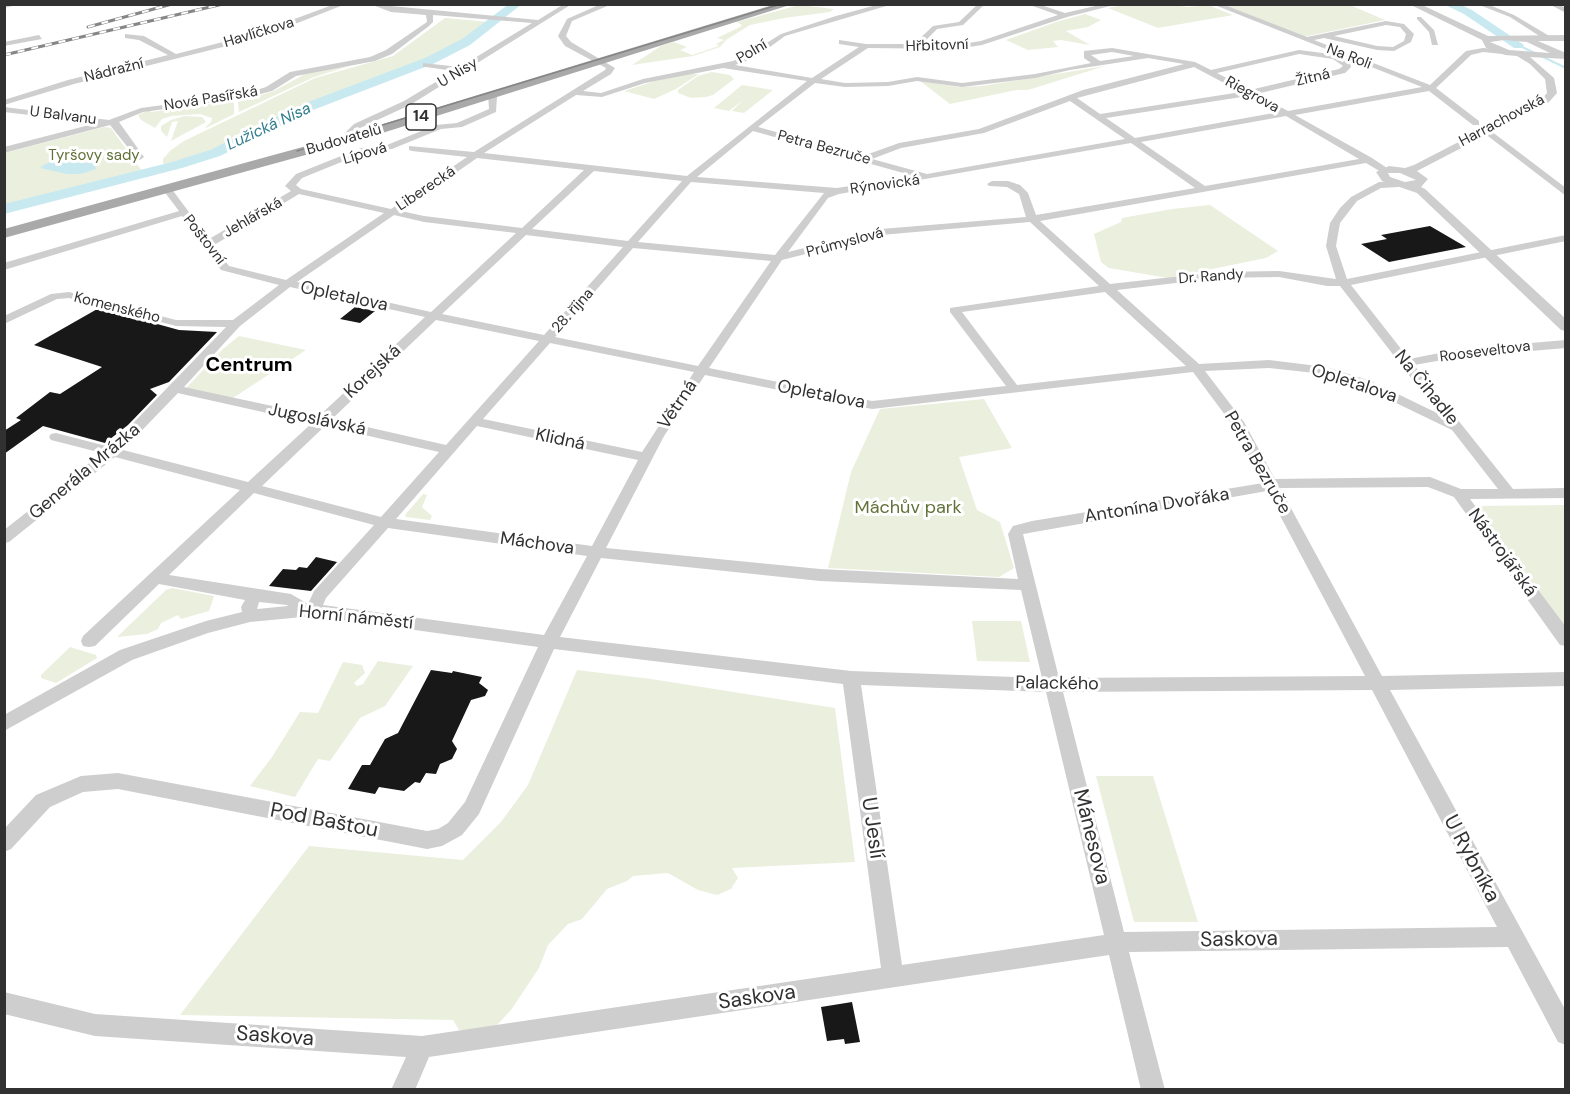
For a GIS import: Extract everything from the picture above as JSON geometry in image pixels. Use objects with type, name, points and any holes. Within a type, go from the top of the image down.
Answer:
[{"type":"main road","name":"Budovatelů","points":[[4,234],[355,137],[783,5]]},
{"type":"street","points":[[4,6],[18,4]]},
{"type":"street","name":"Havlíčkova","points":[[175,56],[282,27],[343,4]]},
{"type":"street","points":[[373,4],[386,9],[540,22]]},
{"type":"street","name":"U Nisy","points":[[355,137],[350,132],[357,126],[407,103],[569,4]]},
{"type":"street","points":[[601,62],[568,44],[562,36],[569,20],[609,4]]},
{"type":"street","points":[[914,48],[935,27],[961,24],[982,4]]},
{"type":"street","name":"Hřbitovní","points":[[842,42],[866,46],[914,48],[982,44],[1065,15],[1115,4]]},
{"type":"street","name":"Na Roli","points":[[1215,4],[1431,88],[1476,123]]},
{"type":"street","points":[[1413,4],[1488,41]]},
{"type":"street","points":[[1480,4],[1512,16],[1538,40],[1546,53]]},
{"type":"street","points":[[1552,4],[1566,11]]},
{"type":"street","name":"Polní","points":[[575,93],[602,95],[643,81],[725,66],[752,56],[783,34],[887,5]]},
{"type":"street","name":"Hřbitovní","points":[[1033,5],[1065,15]]},
{"type":"street","points":[[444,14],[453,6]]},
{"type":"street","name":"Nová Pasířská","points":[[4,150],[111,122],[135,112],[256,93],[308,70],[372,59],[389,52],[427,25],[430,22],[429,13]]},
{"type":"street","points":[[1419,18],[1432,31],[1435,43]]},
{"type":"street","points":[[1305,40],[1324,36],[1386,23],[1402,25],[1410,34],[1407,42],[1394,49],[1377,48],[1324,36]]},
{"type":"street","points":[[1407,29],[1432,31]]},
{"type":"street","name":"Nádražní","points":[[128,36],[141,38],[175,56]]},
{"type":"street","points":[[4,44],[39,37]]},
{"type":"street","points":[[1431,88],[1462,58],[1488,41],[1509,37],[1538,40],[1566,38]]},
{"type":"street","name":"Harrachovská","points":[[1343,283],[1331,246],[1335,224],[1342,210],[1354,199],[1397,174],[1537,106],[1552,93],[1549,78],[1533,59],[1502,52],[1488,41]]},
{"type":"street","name":"28. října","points":[[307,610],[452,450],[689,179],[812,81],[866,46]]},
{"type":"street","name":"Riegrova","points":[[1100,63],[1088,58],[1087,52],[1118,51],[1195,64],[1397,174],[1489,254],[1566,327]]},
{"type":"street","name":"Žitná","points":[[1100,117],[1249,93],[1342,71],[1347,67],[1347,63],[1335,57],[1299,52],[1211,72]]},
{"type":"street","points":[[1533,59],[1546,53],[1566,55]]},
{"type":"street","name":"Nádražní","points":[[4,103],[71,82],[175,56]]},
{"type":"street","points":[[725,66],[845,85],[858,86],[917,79],[962,85],[983,84],[1149,56]]},
{"type":"street","points":[[1157,60],[1170,59]]},
{"type":"street","name":"Liberecká","points":[[236,324],[286,285],[474,156],[610,70],[609,66],[601,62]]},
{"type":"street","points":[[1100,63],[1113,68]]},
{"type":"street","points":[[864,159],[899,146],[981,131],[1071,98],[1195,64]]},
{"type":"street","points":[[426,65],[464,70]]},
{"type":"street","points":[[827,83],[858,86]]},
{"type":"street","name":"Rýnovická","points":[[1353,101],[1345,96],[1377,88]]},
{"type":"street","name":"Rýnovická","points":[[412,148],[689,179],[837,191],[931,178],[1431,88]]},
{"type":"street","name":"Lípová","points":[[298,191],[290,186],[299,176],[364,150],[389,147],[439,127],[459,125],[493,110],[494,98],[491,96]]},
{"type":"street","points":[[1071,98],[1202,188]]},
{"type":"street","name":"U Balvanu","points":[[4,108],[111,122],[118,126],[140,157]]},
{"type":"street","name":"Petra Bezruče","points":[[751,128],[931,178]]},
{"type":"street","points":[[1487,131],[1566,193]]},
{"type":"street","name":"Korejská","points":[[89,641],[592,168]]},
{"type":"street","name":"Riegrova","points":[[1397,174],[1401,184],[1397,174]]},
{"type":"street","name":"Průmyslová","points":[[391,213],[632,245],[778,258],[881,232],[1032,219],[1202,188],[1397,174]]},
{"type":"street","name":"Petra Bezruče","points":[[992,184],[1008,184],[1017,188],[1023,194],[1032,219],[1197,369],[1237,422],[1378,683]]},
{"type":"street","name":"Poštovní","points":[[168,190],[225,268],[286,285]]},
{"type":"street","points":[[298,191],[391,213]]},
{"type":"street","name":"Jehlářská","points":[[208,244],[298,191]]},
{"type":"street","name":"Větrná","points":[[550,642],[645,458],[700,371],[778,258],[825,196],[837,191]]},
{"type":"street","points":[[4,267],[183,213]]},
{"type":"street","name":"Dr. Randy","points":[[1015,390],[954,310],[1107,288],[1236,274],[1279,274],[1327,283],[1343,283],[1566,238]]},
{"type":"street","name":"Na Čihadle","points":[[1343,283],[1509,493]]},
{"type":"street","points":[[55,296],[75,284]]},
{"type":"street","name":"Opletalova","points":[[286,285],[872,405],[1197,369],[1269,364],[1326,371],[1377,388],[1459,428]]},
{"type":"street","name":"Komenského","points":[[4,321],[55,296],[88,299],[176,323],[236,324]]},
{"type":"street","name":"Generála Mrázka","points":[[4,538],[113,452],[236,324]]},
{"type":"street","name":"Rooseveltova","points":[[1405,363],[1460,353],[1566,344]]},
{"type":"street","name":"Jugoslávská","points":[[182,390],[452,450]]},
{"type":"street","name":"Klidná","points":[[476,422],[645,458]]},
{"type":"street","name":"Máchova","points":[[56,437],[386,523],[597,552],[820,575],[1028,585]]},
{"type":"street","name":"Antonína Dvořáka","points":[[1028,585],[1015,534],[1022,528],[1271,486],[1281,482],[1430,482],[1459,494]]},
{"type":"street","name":"Nástrojářská","points":[[1459,494],[1566,493]]},
{"type":"street","name":"Nástrojářská","points":[[1459,494],[1566,640]]},
{"type":"street","points":[[157,578],[255,596],[291,600],[307,610]]},
{"type":"street","name":"Mánesova","points":[[1028,585],[1153,1089]]},
{"type":"street","points":[[250,616],[249,607],[255,596]]},
{"type":"street","name":"Horní náměstí","points":[[4,724],[126,655],[206,627],[250,616],[307,610],[550,642]]},
{"type":"street","name":"Palackého","points":[[550,642],[851,678],[1052,685],[1378,683],[1566,679]]},
{"type":"street","name":"Pod Baštou","points":[[4,843],[43,801],[81,784],[118,781],[427,840],[442,837],[455,829],[472,808],[540,659],[550,642]]},
{"type":"street","name":"U Jeslí","points":[[851,678],[893,978]]},
{"type":"street","name":"U Rybníka","points":[[1378,683],[1566,1034]]},
{"type":"street","name":"Saskova","points":[[4,1003],[95,1025],[422,1047],[1132,941],[1513,938]]},
{"type":"street","points":[[403,1089],[422,1047]]},
{"type":"green space","points":[[799,5],[834,9],[830,12],[750,25],[726,40],[720,47],[693,56],[632,65],[661,46],[674,42],[687,47],[680,50],[692,55],[719,46],[716,44],[724,40],[717,38],[742,25],[737,22]]},
{"type":"green space","points":[[1124,5],[1188,7],[1208,5],[1233,15],[1158,28],[1108,8]]},
{"type":"green space","points":[[1221,5],[1350,5],[1385,20],[1303,37]]},
{"type":"green space","points":[[1085,14],[1101,20],[1088,27],[1066,31],[1090,45],[1061,40],[1053,41],[1058,47],[1028,50],[1006,40],[1056,22]]},
{"type":"green space","points":[[445,18],[489,22],[457,45],[414,65],[304,107],[221,148],[167,167],[163,163],[163,159],[171,150],[184,141],[315,78],[393,56]]},
{"type":"green space","points":[[349,66],[314,77],[239,112],[238,102],[274,91],[307,73]]},
{"type":"green space","points":[[1105,66],[1028,90],[1016,90],[950,104],[920,81],[959,87],[982,86]]},
{"type":"green space","points":[[712,72],[730,75],[734,79],[713,95],[706,97],[691,98],[678,93],[678,90],[698,76]]},
{"type":"green space","points":[[699,74],[676,89],[654,99],[624,91],[655,81]]},
{"type":"green space","points":[[742,85],[773,90],[744,113],[732,111],[743,100],[729,111],[714,108]]},
{"type":"green space","points":[[234,99],[234,114],[204,129],[212,118],[200,114],[171,116],[162,119],[155,128],[141,120],[138,115],[151,109],[151,112],[230,101]]},
{"type":"green space","points":[[184,116],[202,117],[206,122],[171,141],[178,121],[172,122],[167,137],[161,131],[161,126]]},
{"type":"green space","name":"Tyršovy sady","points":[[104,127],[111,128],[142,171],[5,206],[5,153]]},
{"type":"green space","points":[[1210,205],[1278,251],[1266,258],[1168,278],[1109,268],[1101,262],[1094,234],[1121,222],[1122,218]]},
{"type":"green space","points":[[239,336],[306,350],[233,398],[186,388],[223,349]]},
{"type":"green space","name":"Máchův park","points":[[984,399],[1012,448],[959,457],[977,510],[1000,522],[1014,568],[999,577],[828,568],[851,472],[880,409]]},
{"type":"green space","points":[[423,494],[427,495],[422,507],[432,516],[430,520],[406,517],[405,515]]},
{"type":"green space","points":[[1565,505],[1565,627],[1474,506]]},
{"type":"green space","points":[[172,588],[214,596],[209,611],[181,619],[178,615],[161,623],[158,629],[147,634],[117,637],[166,590]]},
{"type":"green space","points":[[972,621],[1021,621],[1030,662],[977,661]]},
{"type":"green space","points":[[70,647],[96,655],[97,658],[56,683],[41,678],[41,675]]},
{"type":"green space","points":[[378,661],[413,666],[385,706],[360,718],[330,761],[318,759],[295,797],[250,786],[272,757],[300,712],[318,713],[343,662],[362,665],[365,673],[354,683],[357,686],[363,684]]},
{"type":"green space","points":[[577,670],[651,679],[835,708],[855,862],[732,868],[738,878],[731,889],[717,895],[698,890],[668,873],[633,876],[607,889],[582,919],[568,924],[548,945],[539,968],[511,1010],[497,1025],[459,1030],[453,1020],[180,1015],[309,846],[463,860],[501,822],[528,785]]},
{"type":"green space","points":[[1096,776],[1153,776],[1198,922],[1134,922]]},
{"type":"water","points":[[62,159],[72,163],[94,163],[96,169],[81,174],[67,174],[40,168],[45,164]]},
{"type":"building","points":[[1430,226],[1466,247],[1389,262],[1361,244],[1387,239],[1381,235]]},
{"type":"building","points":[[355,307],[375,311],[360,323],[340,319]]},
{"type":"building","points":[[99,308],[179,330],[217,332],[169,382],[150,389],[157,395],[128,425],[105,443],[43,426],[4,454],[4,431],[21,420],[16,418],[50,392],[60,394],[102,367],[34,345]]},
{"type":"building","points":[[316,557],[337,562],[311,591],[269,586],[283,569],[307,568]]},
{"type":"building","points":[[431,670],[452,673],[453,671],[482,677],[479,683],[488,690],[485,696],[471,700],[452,741],[457,749],[452,759],[440,764],[436,774],[426,773],[420,783],[415,782],[404,791],[379,787],[375,794],[348,789],[362,765],[370,765],[385,739],[398,733]]},
{"type":"building","points":[[852,1002],[860,1042],[845,1044],[844,1039],[827,1041],[821,1007]]},
{"type":"waterway","name":"Lužická Nisa","points":[[4,209],[177,165],[215,153],[308,107],[429,61],[466,42],[517,4]]},
{"type":"waterway","points":[[1448,4],[1468,12],[1518,45]]},
{"type":"waterway","points":[[1518,45],[1566,68]]},
{"type":"tram line","points":[[297,151],[781,4]]},
{"type":"railway","points":[[88,27],[172,4]]},
{"type":"railway","points":[[4,55],[223,4]]},
{"type":"district","name":"Centrum","points":[[249,366]]}]
